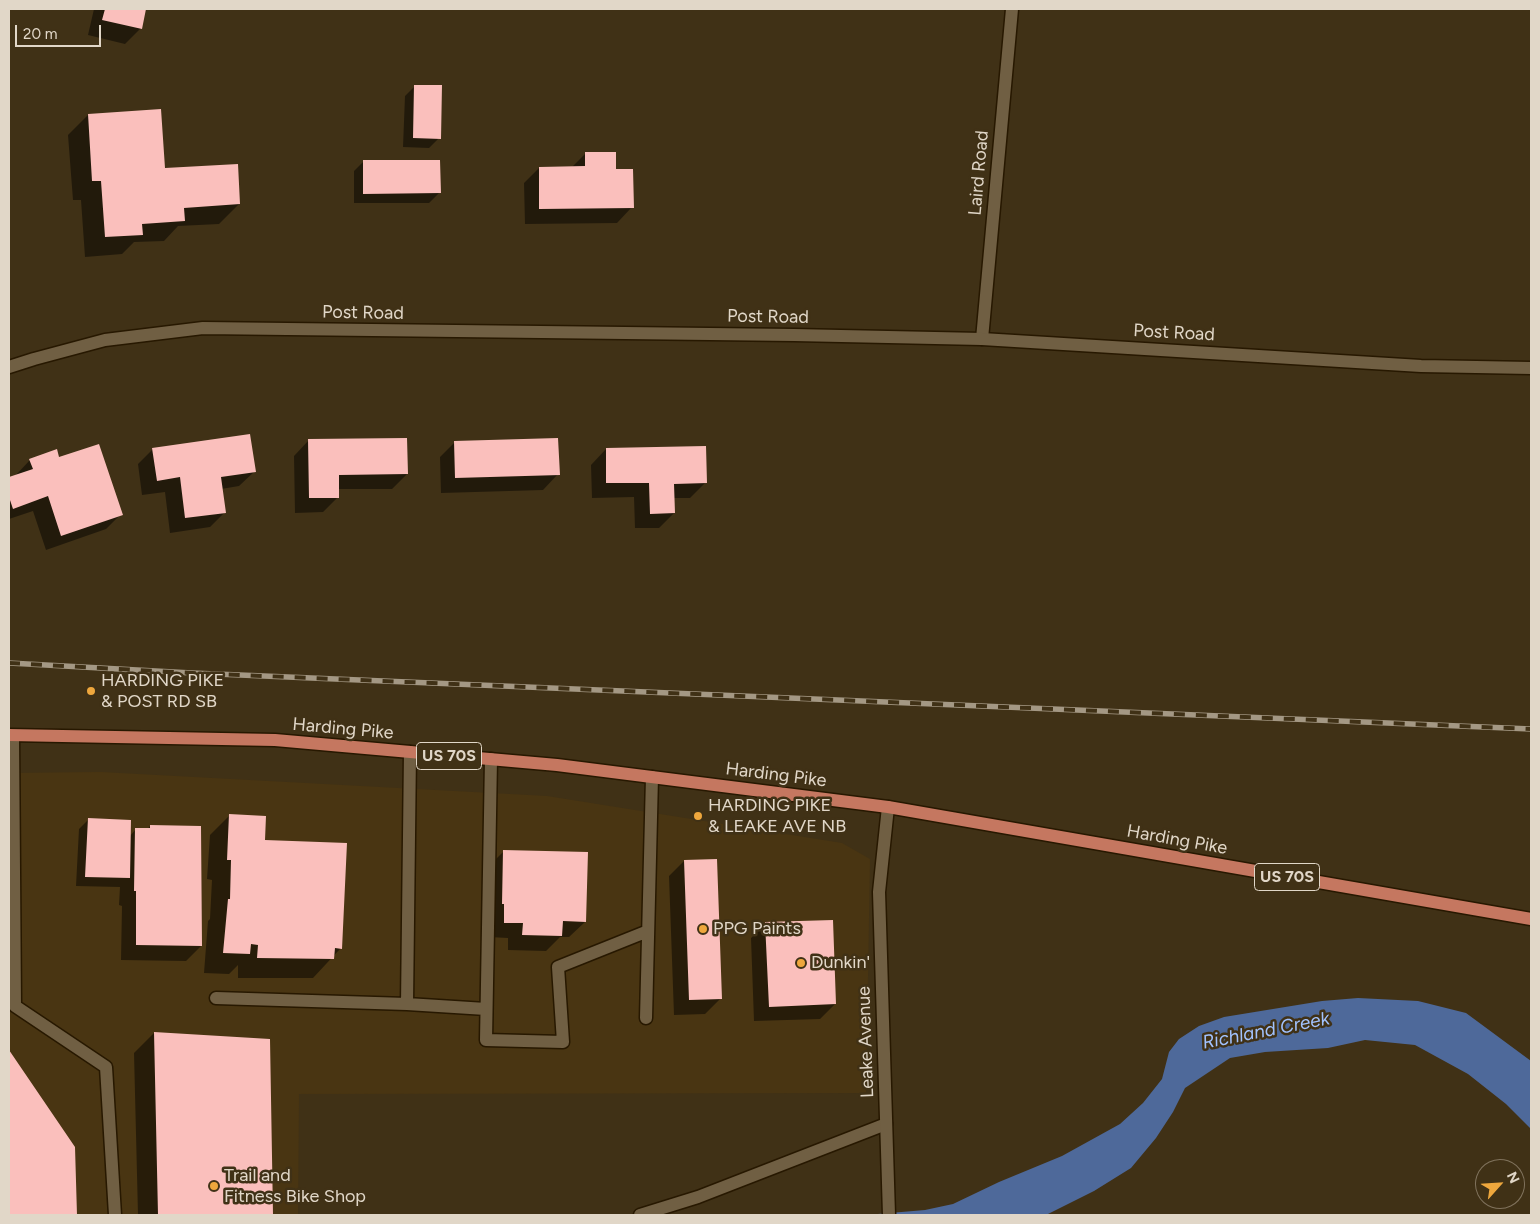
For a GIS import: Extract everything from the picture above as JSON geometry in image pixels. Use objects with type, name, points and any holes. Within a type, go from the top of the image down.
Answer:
[{"type":"main road","name":"Harding Pike","points":[[11,735],[275,740],[557,765],[888,807],[1531,919]]},
{"type":"street","name":"Laird Road","points":[[982,340],[1012,9]]},
{"type":"street","name":"Post Road","points":[[9,368],[34,359],[105,340],[203,328],[794,335],[982,340],[1412,365],[1531,368]]},
{"type":"street","points":[[11,735],[15,1006],[106,1067],[115,1215]]},
{"type":"street","points":[[407,1004],[410,752]]},
{"type":"street","points":[[492,759],[486,1040],[563,1042],[558,967],[648,931]]},
{"type":"street","points":[[646,1018],[652,777]]},
{"type":"street","name":"Leake Avenue","points":[[888,807],[879,892],[889,1215]]},
{"type":"street","points":[[216,998],[407,1004],[486,1009]]},
{"type":"street","points":[[640,1215],[698,1197],[886,1124]]},
{"type":"shaded area","points":[[101,772],[547,796],[842,843],[870,859],[866,1093],[299,1094],[298,1215],[9,1215],[9,773]]},
{"type":"water","name":"Richland Creek","points":[[1358,998],[1418,1001],[1466,1013],[1531,1061],[1531,1129],[1506,1104],[1468,1074],[1415,1045],[1365,1040],[1328,1048],[1265,1052],[1230,1058],[1185,1088],[1173,1112],[1156,1138],[1131,1168],[1094,1191],[1046,1215],[866,1215],[925,1210],[953,1204],[999,1182],[1062,1156],[1120,1124],[1143,1103],[1162,1079],[1169,1052],[1179,1039],[1199,1026],[1224,1017],[1322,1001]]},
{"type":"building","points":[[105,9],[146,9],[142,29],[102,20]]},
{"type":"building","points":[[414,85],[442,85],[441,139],[413,138]]},
{"type":"building","points":[[161,109],[165,168],[238,164],[240,204],[184,208],[185,221],[142,224],[143,235],[105,237],[101,181],[92,181],[88,114]]},
{"type":"building","points":[[585,152],[616,152],[616,169],[633,169],[634,208],[539,209],[539,167],[585,166]]},
{"type":"building","points":[[363,160],[440,160],[441,193],[363,194]]},
{"type":"building","points":[[250,434],[256,472],[221,477],[226,513],[185,518],[180,477],[157,481],[152,448]]},
{"type":"building","points":[[407,438],[408,474],[339,475],[339,498],[309,498],[308,439]]},
{"type":"building","points":[[558,438],[560,475],[455,478],[454,441]]},
{"type":"building","points":[[99,444],[123,515],[61,536],[48,496],[13,509],[9,497],[9,477],[33,469],[29,459],[57,449],[59,457]]},
{"type":"building","points":[[706,446],[707,483],[674,484],[675,513],[650,514],[649,483],[606,483],[606,448]]},
{"type":"building","points":[[229,814],[266,816],[265,840],[347,843],[342,949],[335,948],[334,959],[257,958],[258,945],[251,944],[250,954],[223,953],[228,899],[230,899],[231,860],[227,860]]},
{"type":"building","points":[[88,818],[131,820],[130,878],[85,877]]},
{"type":"building","points":[[150,825],[201,826],[202,946],[136,945],[136,891],[134,891],[135,828],[150,828]]},
{"type":"building","points":[[503,850],[588,852],[586,922],[563,921],[562,936],[522,935],[523,923],[504,923],[504,904],[502,904]]},
{"type":"building","name":"PPG Paints","points":[[717,859],[722,999],[689,1000],[684,860]]},
{"type":"building","name":"Dunkin'","points":[[833,920],[836,1004],[769,1007],[765,922]]},
{"type":"building","points":[[154,1032],[270,1039],[273,1215],[158,1215]]},
{"type":"building","points":[[9,1050],[75,1147],[77,1215],[9,1215]]},
{"type":"railway","points":[[9,663],[192,673],[1531,729]]},
{"type":"place","name":"HARDING PIKE & POST RD SB","points":[[91,691]]},
{"type":"place","name":"HARDING PIKE & LEAKE AVE NB","points":[[698,816]]},
{"type":"place","name":"PPG Paints","points":[[703,929]]},
{"type":"place","name":"Dunkin'","points":[[801,963]]},
{"type":"place","name":"Trail and Fitness Bike Shop","points":[[214,1186]]}]
